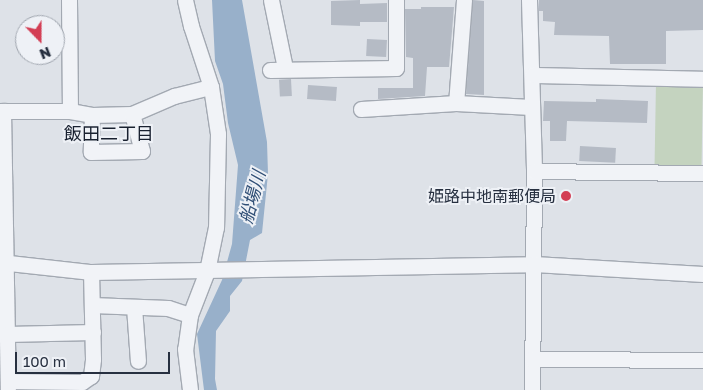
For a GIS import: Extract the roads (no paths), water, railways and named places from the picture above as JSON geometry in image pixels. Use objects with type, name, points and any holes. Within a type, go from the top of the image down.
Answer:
[{"type":"street","points":[[69,0],[70,112]]},
{"type":"street","points":[[185,0],[191,26],[211,87],[218,134],[216,218],[207,271],[190,314],[185,350],[190,390]]},
{"type":"street","points":[[271,0],[278,69],[396,68],[396,0]]},
{"type":"street","points":[[456,103],[464,0]]},
{"type":"street","points":[[530,0],[531,107],[534,171],[532,390]]},
{"type":"street","points":[[532,75],[703,79]]},
{"type":"street","points":[[91,272],[93,332],[91,376],[82,382],[8,386],[4,363],[7,334],[3,262],[2,111],[70,112],[92,115],[132,114],[174,96],[211,87]]},
{"type":"street","points":[[361,109],[456,103],[531,107]]},
{"type":"street","points":[[92,115],[91,152],[142,151],[132,114]]},
{"type":"street","points":[[534,171],[703,173]]},
{"type":"street","points":[[3,262],[91,272],[534,264],[703,274]]},
{"type":"street","points":[[92,306],[168,308],[190,314]]},
{"type":"street","points":[[134,307],[138,361]]},
{"type":"street","points":[[7,334],[93,332]]},
{"type":"street","points":[[532,359],[703,360]]},
{"type":"water","name":"船場川","points":[[212,0],[242,0],[267,142],[268,174],[262,233],[250,240],[242,281],[230,296],[230,311],[216,331],[215,379],[217,390],[204,390],[197,334],[222,280],[232,244],[238,165],[228,123],[223,84],[215,61]]},
{"type":"place","name":"姫路中地南郵便局","points":[[566,196]]},
{"type":"district","name":"飯田二丁目","points":[[109,133]]}]
